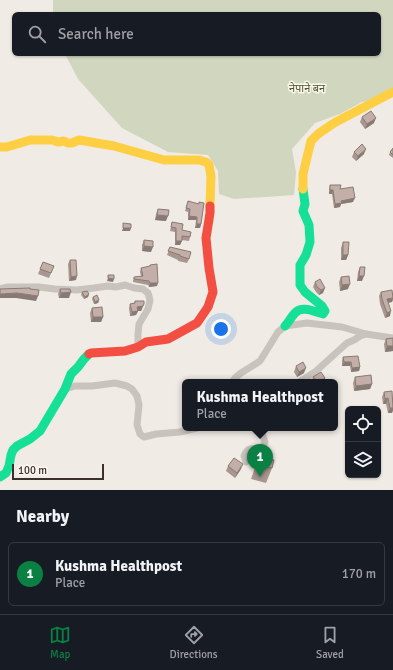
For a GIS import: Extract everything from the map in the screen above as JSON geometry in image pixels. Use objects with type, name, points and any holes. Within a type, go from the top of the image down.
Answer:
[{"type":"street","points":[[234,379],[260,361],[278,332],[290,321],[295,312],[298,310],[309,310],[323,314],[325,311],[317,301],[305,292],[300,285],[300,265],[306,255],[310,242],[309,225],[303,211],[305,204],[303,174],[311,141],[334,123],[393,92]]},
{"type":"street","points":[[0,147],[7,147],[30,140],[52,140],[58,142],[64,141],[68,143],[79,140],[114,146],[164,160],[199,160],[206,162],[209,165],[211,176],[210,213],[206,238],[213,292],[208,306],[197,323],[168,339],[146,342],[138,347],[125,351],[91,353],[84,359],[71,374],[65,389],[40,431],[13,450],[9,466],[6,472],[0,477]]},
{"type":"street","points":[[0,289],[7,287],[39,287],[77,290],[125,285],[143,289],[148,293],[150,300],[148,309],[139,324],[138,347]]},
{"type":"street","points":[[285,326],[307,323],[393,338]]},
{"type":"street","points":[[304,379],[315,372],[347,342],[366,334]]},
{"type":"street","points":[[65,389],[76,386],[92,386],[115,383],[127,386],[132,389],[137,396],[139,404],[137,425],[140,434],[144,437],[184,431]]},
{"type":"street","points":[[246,462],[244,456],[247,451],[253,448],[261,448],[265,442],[263,436],[259,431]]},
{"type":"green space","name":"नेपाने बन","points":[[53,0],[393,0],[393,94],[362,102],[340,114],[315,123],[292,149],[296,172],[294,195],[234,199],[219,194],[218,171],[208,155],[168,152],[122,128],[78,79],[66,56],[381,56],[381,12],[53,12]]},
{"type":"building","points":[[371,111],[376,118],[367,124],[362,117]]},
{"type":"building","points":[[362,144],[366,149],[358,156],[354,152]]},
{"type":"building","points":[[393,148],[393,155],[390,152]]},
{"type":"building","points":[[330,185],[341,185],[340,189],[353,187],[355,198],[335,204],[333,190],[330,190]]},
{"type":"building","points":[[188,201],[199,204],[199,202],[204,203],[201,224],[197,224],[197,217],[189,216],[190,209],[186,208]]},
{"type":"building","points":[[158,209],[169,210],[168,216],[157,215]]},
{"type":"building","points":[[172,222],[183,224],[182,230],[191,232],[190,237],[182,236],[182,241],[176,241],[176,228],[171,227]]},
{"type":"building","points":[[123,223],[131,224],[131,228],[123,228]]},
{"type":"building","points":[[144,240],[153,241],[153,247],[144,246]]},
{"type":"building","points":[[343,242],[349,242],[348,255],[343,255]]},
{"type":"building","points":[[170,247],[191,252],[189,259],[168,251]]},
{"type":"building","points":[[70,260],[76,260],[77,276],[71,277]]},
{"type":"building","points":[[43,262],[54,266],[51,273],[40,269]]},
{"type":"building","points":[[157,264],[158,283],[150,283],[149,281],[134,279],[134,277],[143,276],[141,268]]},
{"type":"building","points":[[360,267],[365,267],[364,276],[359,276]]},
{"type":"building","points":[[108,275],[114,275],[114,279],[108,278]]},
{"type":"building","points":[[349,276],[350,284],[342,285],[341,277]]},
{"type":"building","points":[[320,279],[325,288],[321,290],[317,287],[315,282]]},
{"type":"building","points":[[30,288],[39,290],[38,296],[17,293],[0,294],[0,289]]},
{"type":"building","points":[[60,289],[70,289],[71,292],[61,293]]},
{"type":"building","points":[[392,290],[393,298],[387,299],[391,311],[387,313],[381,292]]},
{"type":"building","points":[[87,291],[89,294],[85,297],[82,292]]},
{"type":"building","points":[[97,295],[99,300],[95,302],[93,297]]},
{"type":"building","points":[[135,301],[144,301],[144,304],[143,306],[137,307],[138,311],[132,312],[130,304],[135,303]]},
{"type":"building","points":[[102,307],[103,317],[93,317],[92,308]]},
{"type":"building","points":[[393,338],[393,346],[387,346],[386,339]]},
{"type":"building","points":[[358,356],[360,367],[352,368],[351,362],[344,362],[343,357]]},
{"type":"building","points":[[303,362],[306,368],[299,372],[296,366]]},
{"type":"building","points":[[321,372],[325,378],[315,379],[313,377]]},
{"type":"building","points":[[371,375],[372,384],[356,386],[355,377]]},
{"type":"building","points":[[392,391],[393,408],[390,408],[388,398],[385,399],[384,392]]},
{"type":"building","points":[[259,456],[274,460],[272,468],[256,464]]},
{"type":"building","points":[[234,458],[243,464],[237,473],[228,466]]},
{"type":"traffic: fast","points":[[285,326],[298,311],[305,309],[323,314],[325,311],[322,306],[305,292],[300,285],[300,265],[306,255],[310,242],[309,225],[303,211],[305,204],[303,189]]},
{"type":"traffic: fast","points":[[0,477],[6,473],[13,450],[40,431],[65,389],[71,374],[89,354]]},
{"type":"traffic: slow","points":[[303,189],[303,174],[311,141],[334,123],[393,92]]},
{"type":"traffic: slow","points":[[0,147],[7,147],[30,140],[52,140],[58,142],[64,141],[68,143],[79,140],[114,146],[164,160],[199,160],[206,162],[209,165],[211,176],[210,206]]},
{"type":"traffic: jam","points":[[89,354],[125,351],[138,347],[146,342],[168,339],[197,323],[208,307],[213,292],[206,238],[210,206]]},
{"type":"place","name":"Kushma Healthpost","points":[[260,477]]}]
